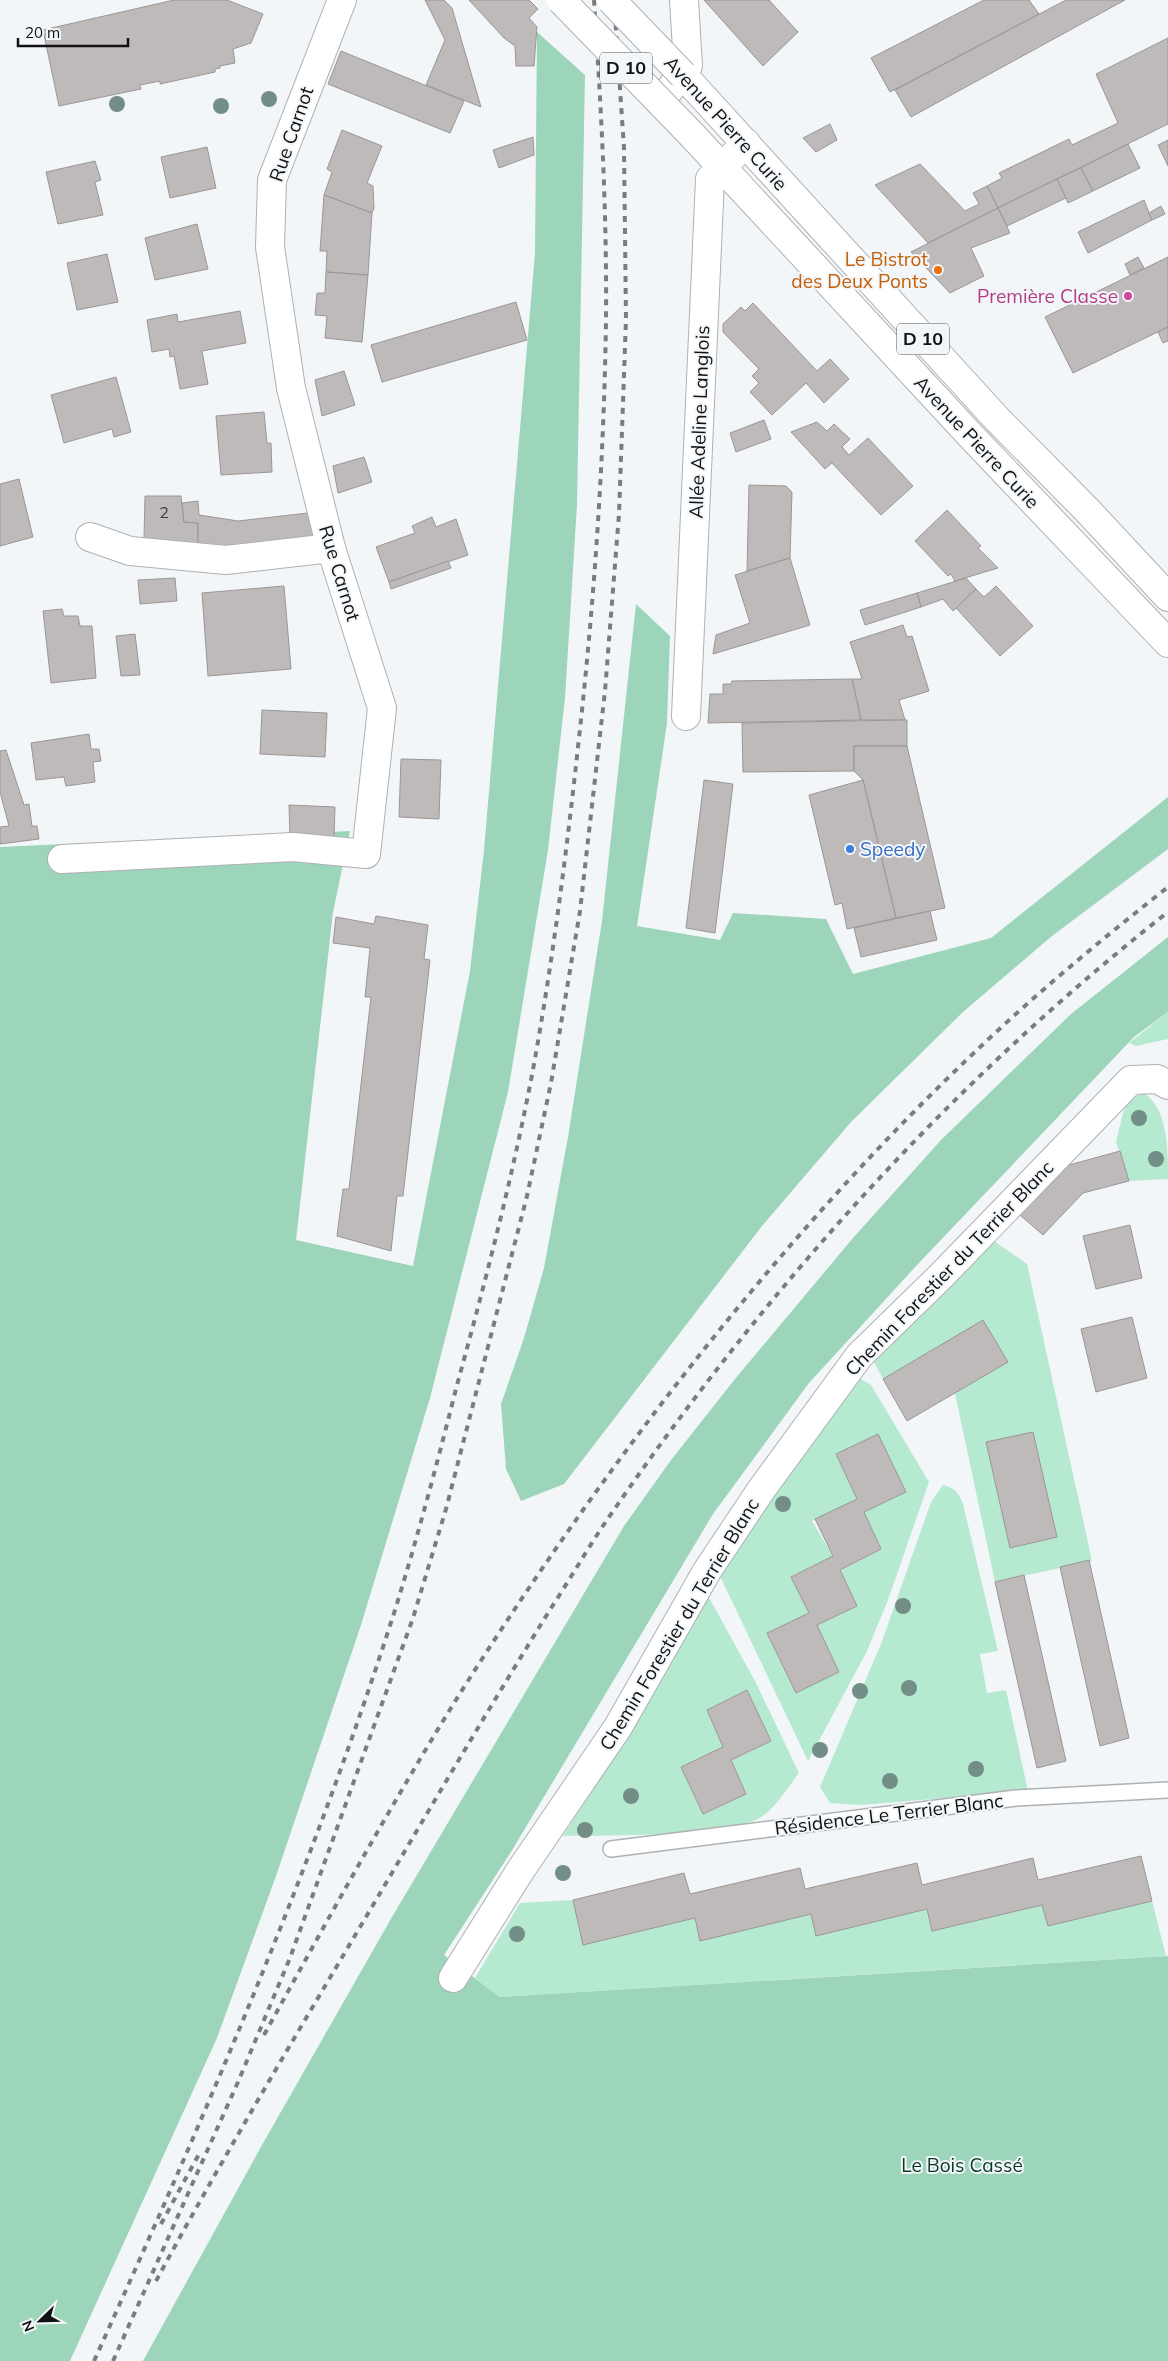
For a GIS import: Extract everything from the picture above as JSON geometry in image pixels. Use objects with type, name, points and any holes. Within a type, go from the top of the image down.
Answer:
[{"type":"street","name":"Rue Carnot","points":[[62,859],[293,847],[366,854],[382,708],[331,548],[291,388],[270,238],[272,180],[342,0]]},
{"type":"street","name":"Avenue Pierre Curie","points":[[561,0],[660,102],[970,436],[1168,643]]},
{"type":"street","name":"Avenue Pierre Curie","points":[[611,0],[683,75],[996,419],[1087,510],[1168,597]]},
{"type":"street","points":[[660,102],[683,75],[688,66],[684,0]]},
{"type":"street","name":"Allée Adeline Langlois","points":[[686,716],[710,179],[720,167],[746,144]]},
{"type":"street","points":[[90,537],[130,550],[226,560],[331,548]]},
{"type":"street","name":"Chemin Forestier du Terrier Blanc","points":[[453,1978],[520,1870],[618,1727],[707,1571],[761,1490],[859,1356],[941,1276],[1131,1080],[1157,1079],[1168,1085]]},
{"type":"lane","points":[[778,228],[803,209]]},
{"type":"lane","name":"Résidence Le Terrier Blanc","points":[[610,1849],[1016,1798],[1168,1790]]},
{"type":"green space","points":[[537,32],[585,75],[577,504],[565,698],[548,850],[508,1092],[430,1398],[361,1625],[276,1876],[217,2038],[70,2361],[0,2361],[0,847],[350,831],[333,912],[296,1240],[413,1266],[470,971],[484,850],[535,253]]},
{"type":"green space","points":[[636,604],[670,636],[667,723],[637,926],[720,940],[733,913],[826,919],[853,974],[991,938],[1168,797],[1168,849],[1052,936],[963,1012],[851,1122],[762,1226],[564,1484],[521,1501],[506,1469],[501,1404],[524,1338],[544,1268],[568,1137],[602,921]]},
{"type":"green space","name":"Le Bois Cassé","points":[[1168,937],[1168,1012],[1134,1037],[917,1265],[809,1383],[713,1514],[511,1852],[444,1955],[500,1997],[1168,1956],[1168,2361],[143,2361],[262,2145],[392,1917],[624,1526],[671,1460],[735,1379],[853,1238],[941,1140],[1071,1014]]},
{"type":"green space","points":[[1168,1012],[1168,1039],[1136,1046],[1129,1043]]},
{"type":"green space","points":[[1144,1093],[1158,1109],[1162,1120],[1167,1143],[1168,1179],[1129,1181],[1116,1142],[1123,1113],[1129,1099]]},
{"type":"green space","points":[[994,1241],[1027,1264],[1092,1561],[995,1582],[955,1393],[1007,1362],[983,1321],[883,1379],[874,1362]],"holes":[[[1032,1432],[1057,1537],[1011,1548],[986,1443]]]},
{"type":"green space","points":[[859,1378],[871,1385],[929,1482],[888,1600],[866,1653],[808,1761],[718,1572]],"holes":[[[878,1434],[906,1492],[864,1512],[881,1549],[840,1570],[857,1606],[817,1625],[839,1672],[796,1693],[767,1633],[809,1613],[792,1577],[833,1556],[812,1521],[857,1499],[836,1454]]]},
{"type":"green space","points":[[943,1485],[956,1492],[963,1504],[998,1651],[980,1654],[987,1693],[1006,1690],[1028,1791],[862,1805],[830,1803],[820,1787],[881,1644],[931,1502]]},
{"type":"green space","points":[[706,1592],[756,1683],[799,1773],[778,1801],[764,1815],[749,1822],[727,1828],[669,1834],[563,1836],[594,1787]],"holes":[[[747,1690],[771,1741],[731,1760],[746,1794],[703,1814],[681,1767],[723,1747],[707,1710]]]},
{"type":"green space","points":[[573,1900],[584,1945],[695,1918],[927,1909],[932,1931],[1042,1905],[1048,1926],[1152,1901],[1166,1956],[500,1997],[475,1978],[520,1903]]},
{"type":"building","points":[[174,0],[227,0],[263,14],[251,43],[233,49],[235,63],[220,66],[220,68],[215,69],[215,72],[160,84],[160,81],[140,85],[141,89],[59,106],[43,30]]},
{"type":"building","points":[[425,0],[444,0],[452,8],[481,107],[426,85],[445,40]]},
{"type":"building","points":[[469,0],[529,0],[538,9],[529,18],[537,27],[534,66],[516,66],[515,46],[504,38]]},
{"type":"building","points":[[704,0],[769,0],[798,32],[763,66]]},
{"type":"building","points":[[984,0],[1029,0],[1039,14],[890,92],[871,58]]},
{"type":"building","points":[[1066,0],[1125,0],[911,117],[895,90]]},
{"type":"building","points":[[1168,38],[1168,124],[998,208],[987,186],[1002,178],[999,173],[1069,139],[1072,145],[1118,123],[1096,74]]},
{"type":"building","points":[[341,51],[464,101],[450,133],[328,84]]},
{"type":"building","points":[[830,124],[837,140],[816,152],[803,138]]},
{"type":"building","points":[[342,130],[382,146],[367,183],[373,186],[374,208],[372,213],[324,195],[332,172],[327,169]]},
{"type":"building","points":[[533,137],[534,155],[499,168],[493,150]]},
{"type":"building","points":[[1168,140],[1168,166],[1158,145]]},
{"type":"building","points":[[1128,144],[1140,168],[1093,191],[1081,168]]},
{"type":"building","points":[[207,147],[216,188],[170,198],[161,157]]},
{"type":"building","points":[[95,161],[101,180],[95,182],[103,215],[58,224],[46,172]]},
{"type":"building","points":[[920,164],[965,211],[979,204],[973,193],[987,186],[998,208],[928,243],[875,185]]},
{"type":"building","points":[[1081,168],[1093,191],[1068,203],[1057,179]]},
{"type":"building","points":[[1057,179],[1066,198],[1007,226],[998,208]]},
{"type":"building","points":[[324,195],[372,213],[368,275],[326,272],[327,251],[320,251]]},
{"type":"building","points":[[1144,200],[1152,220],[1088,253],[1078,232]]},
{"type":"building","points":[[1161,206],[1165,214],[1152,220],[1149,213]]},
{"type":"building","points":[[998,208],[1010,233],[971,248],[984,276],[950,293],[911,252]]},
{"type":"building","points":[[197,224],[208,269],[155,280],[145,238]]},
{"type":"building","points":[[107,254],[118,302],[77,310],[67,263]]},
{"type":"building","points":[[1138,257],[1144,268],[1130,275],[1125,264]]},
{"type":"building","name":"Première Classe","points":[[1168,257],[1168,327],[1073,373],[1045,317]]},
{"type":"building","points":[[326,272],[368,275],[362,342],[325,338],[327,316],[315,315],[317,293],[325,293]]},
{"type":"building","points":[[516,302],[527,340],[382,382],[371,345]]},
{"type":"building","points":[[753,303],[817,371],[830,359],[849,379],[824,403],[806,383],[772,415],[750,392],[759,383],[752,376],[759,369],[723,332],[723,324],[741,307],[745,311]]},
{"type":"building","points":[[240,311],[246,343],[202,351],[208,384],[180,389],[174,356],[170,357],[169,349],[152,352],[147,320],[177,314],[178,322]]},
{"type":"building","points":[[1168,327],[1168,341],[1163,343],[1158,332]]},
{"type":"building","points":[[344,371],[355,405],[322,416],[315,380]]},
{"type":"building","points":[[116,377],[131,432],[114,437],[112,429],[64,443],[51,395]]},
{"type":"building","points":[[264,412],[267,443],[271,443],[272,472],[221,475],[216,416]]},
{"type":"building","points":[[764,420],[771,439],[736,452],[730,433]]},
{"type":"building","points":[[817,422],[827,431],[834,424],[850,439],[842,447],[849,455],[868,438],[913,486],[881,515],[832,463],[825,469],[791,432]]},
{"type":"building","points":[[364,457],[372,482],[338,493],[333,466]]},
{"type":"building","points":[[19,479],[33,537],[0,546],[0,484]]},
{"type":"building","points":[[749,485],[786,486],[792,492],[790,558],[747,571]]},
{"type":"building","points":[[145,496],[181,496],[184,522],[198,523],[198,544],[144,538]]},
{"type":"building","points":[[198,501],[199,515],[238,521],[308,513],[317,541],[244,548],[198,544],[198,523],[184,522],[182,503]]},
{"type":"building","points":[[947,510],[981,546],[978,548],[998,568],[955,581],[951,574],[948,576],[915,541]]},
{"type":"building","points":[[432,517],[436,527],[456,519],[468,555],[389,582],[376,547],[415,533],[412,526]]},
{"type":"building","points":[[790,558],[810,625],[713,654],[716,635],[750,623],[735,575]]},
{"type":"building","points":[[448,561],[451,568],[391,589],[389,582]]},
{"type":"building","points":[[175,578],[177,601],[140,604],[138,580]]},
{"type":"building","points":[[966,578],[976,589],[953,611],[943,599],[921,607],[917,593]]},
{"type":"building","points":[[284,586],[291,669],[208,676],[202,593]]},
{"type":"building","points":[[996,586],[1033,626],[1000,656],[956,608],[976,589],[984,597]]},
{"type":"building","points":[[917,593],[921,607],[865,625],[860,610]]},
{"type":"building","points":[[62,609],[64,616],[78,616],[80,626],[92,626],[96,678],[51,683],[43,611]]},
{"type":"building","points":[[903,625],[907,637],[912,636],[929,691],[899,700],[905,720],[861,720],[852,679],[862,679],[850,642]]},
{"type":"building","points":[[135,634],[140,675],[121,676],[116,636]]},
{"type":"building","points":[[852,679],[861,720],[708,723],[710,694],[723,694],[723,684],[731,684],[732,681]]},
{"type":"building","points":[[262,710],[327,713],[325,757],[260,754]]},
{"type":"building","points":[[907,720],[907,746],[854,746],[854,771],[743,772],[742,723]]},
{"type":"building","points":[[89,734],[91,749],[99,749],[101,761],[93,762],[95,782],[66,786],[64,777],[36,780],[31,743]]},
{"type":"building","points":[[854,746],[907,746],[945,908],[896,918],[863,780],[854,771]]},
{"type":"building","points":[[6,750],[24,805],[29,804],[32,826],[37,826],[39,839],[0,844],[0,827],[9,826],[0,792],[0,751]]},
{"type":"building","points":[[401,759],[441,760],[439,819],[399,817]]},
{"type":"building","points":[[704,780],[733,784],[715,933],[686,928]]},
{"type":"building","name":"Speedy","points":[[863,780],[896,918],[847,929],[842,903],[835,905],[809,795]]},
{"type":"building","points":[[289,805],[335,807],[334,839],[290,838]]},
{"type":"building","points":[[930,911],[937,940],[861,957],[854,928]]},
{"type":"building","points":[[376,916],[428,925],[424,959],[430,960],[403,1196],[397,1196],[391,1251],[337,1236],[343,1189],[349,1189],[371,997],[365,997],[370,948],[333,943],[336,917],[374,924]]},
{"type":"building","points":[[1120,1151],[1129,1181],[1083,1193],[1043,1235],[1020,1215],[1069,1165]]},
{"type":"building","points":[[1130,1225],[1142,1278],[1096,1289],[1083,1236]]},
{"type":"building","points":[[1132,1317],[1147,1378],[1096,1392],[1081,1329]]},
{"type":"building","points":[[983,1320],[1008,1362],[907,1421],[883,1379]]},
{"type":"building","points":[[1033,1432],[1057,1537],[1010,1548],[986,1442]]},
{"type":"building","points":[[878,1434],[906,1492],[864,1512],[881,1549],[840,1570],[857,1606],[817,1625],[839,1672],[796,1693],[767,1633],[809,1613],[791,1577],[833,1556],[815,1519],[857,1499],[836,1454]]},
{"type":"building","points":[[1089,1560],[1129,1738],[1100,1746],[1060,1567]]},
{"type":"building","points":[[1024,1575],[1066,1761],[1037,1768],[995,1582]]},
{"type":"building","points":[[747,1690],[771,1741],[731,1760],[746,1794],[703,1814],[681,1767],[723,1747],[707,1710]]},
{"type":"building","points":[[1141,1856],[1152,1901],[1048,1926],[1042,1905],[932,1931],[927,1909],[816,1936],[811,1914],[700,1941],[695,1918],[583,1945],[573,1900],[684,1873],[690,1894],[800,1868],[805,1889],[917,1863],[922,1885],[1033,1858],[1038,1880]]},
{"type":"railway","points":[[94,2361],[176,2176],[255,1990],[293,1896],[363,1706],[412,1554],[488,1270],[524,1114],[546,993],[563,870],[584,694],[597,533],[603,426],[606,239],[594,0]]},
{"type":"railway","points":[[113,2361],[238,2082],[290,1958],[413,1618],[446,1509],[527,1196],[551,1083],[580,911],[605,691],[619,514],[626,319],[624,148],[614,0]]},
{"type":"railway","points":[[264,2035],[384,1821],[459,1695],[573,1524],[634,1440],[698,1357],[764,1276],[833,1197],[904,1122],[1023,1007],[1168,887]]},
{"type":"railway","points":[[156,2281],[271,2078],[491,1707],[602,1528],[669,1433],[797,1271],[865,1194],[936,1119],[1011,1047],[1088,978],[1168,912]]},
{"type":"railway","points":[[161,2224],[199,2154]]},
{"type":"place","name":"Le Bistrot des Deux Ponts","points":[[938,270]]},
{"type":"place","name":"Première Classe","points":[[1128,296]]},
{"type":"place","name":"Speedy","points":[[850,849]]}]
